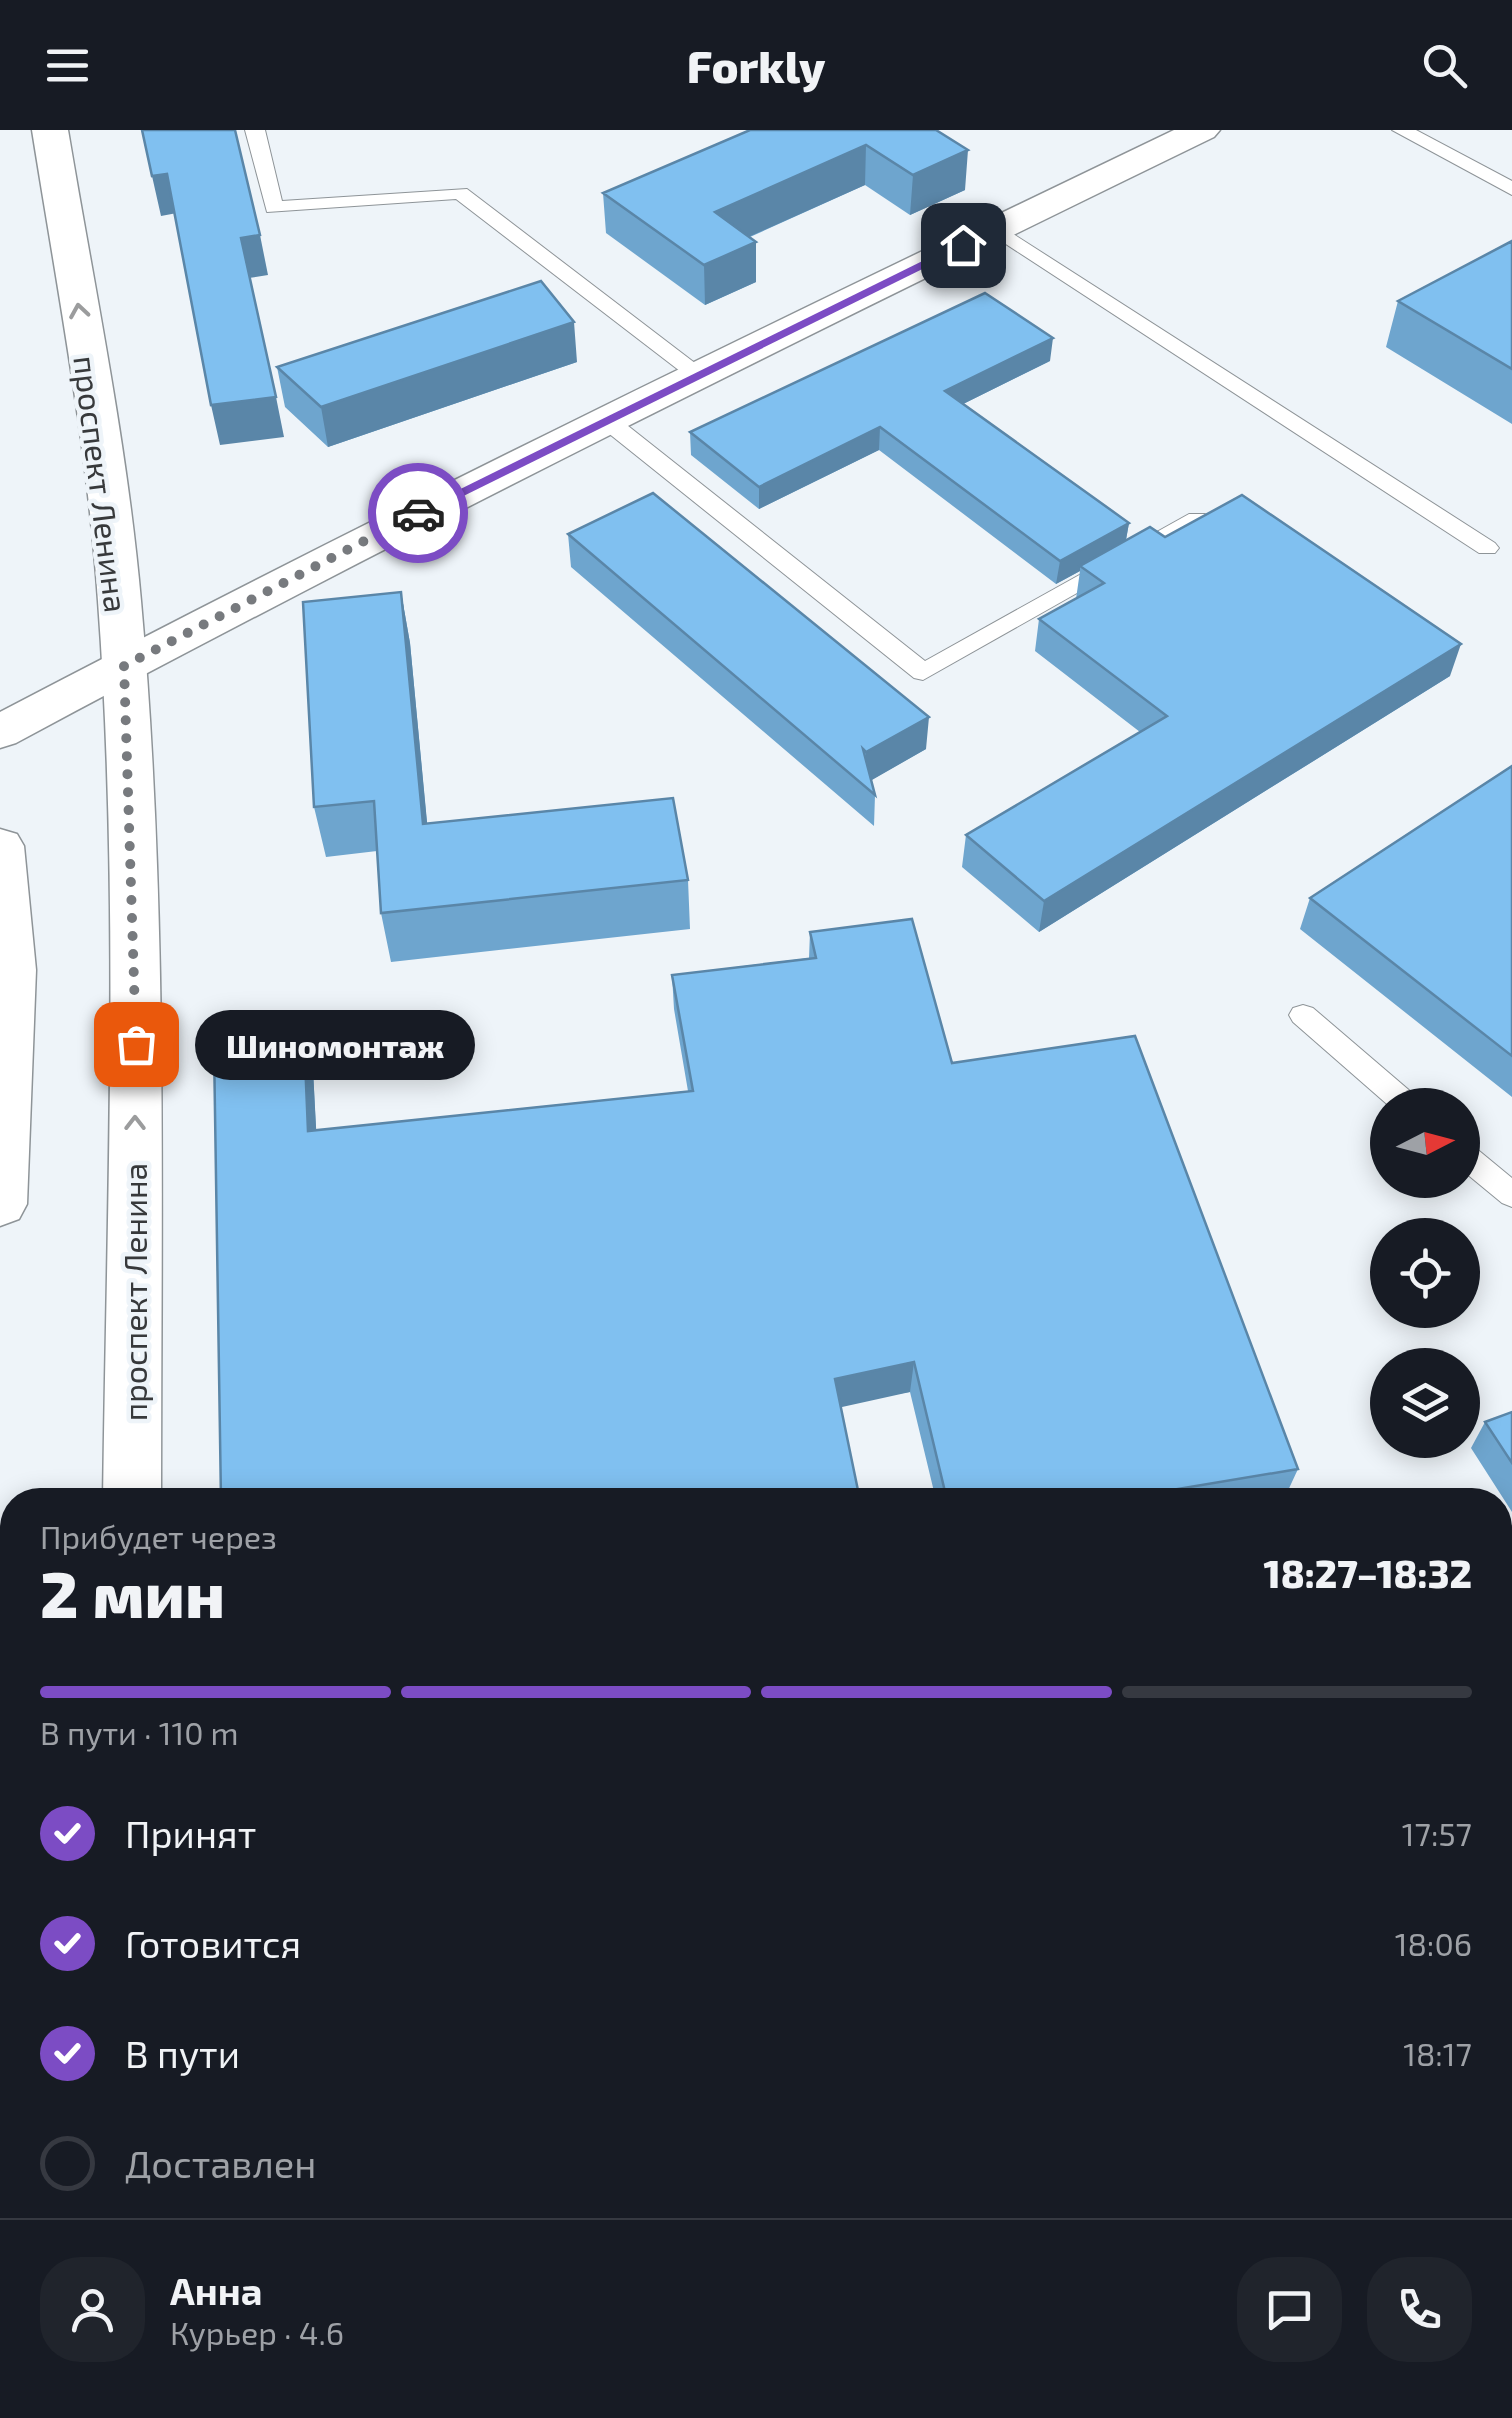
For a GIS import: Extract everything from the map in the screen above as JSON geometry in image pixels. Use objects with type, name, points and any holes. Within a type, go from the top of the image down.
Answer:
[{"type":"main road","name":"проспект Ленина","points":[[50,130],[102,454],[124,666],[136,1006],[132,1488]]},
{"type":"main road","points":[[0,732],[697,372],[1202,130]]},
{"type":"main road","points":[[0,846],[11,970],[0,1204]]},
{"type":"lane","points":[[255,130],[274,208],[460,193],[697,372]]},
{"type":"lane","points":[[1402,130],[1512,189]]},
{"type":"lane","points":[[996,229],[1487,548]]},
{"type":"lane","points":[[606,419],[923,672],[1197,518]]},
{"type":"lane","points":[[1303,1015],[1387,1088]]},
{"type":"lane","points":[[1480,1168],[1512,1195]]},
{"type":"building","points":[[142,130],[235,130],[260,235],[241,238],[276,397],[211,405],[167,174],[152,176]]},
{"type":"building","points":[[750,130],[936,130],[968,150],[913,175],[866,145],[715,212],[756,242],[704,265],[603,193]]},
{"type":"building","points":[[1512,241],[1512,369],[1398,301]]},
{"type":"building","points":[[541,281],[574,322],[321,407],[277,367]]},
{"type":"building","points":[[985,293],[1053,338],[945,391],[1129,523],[1060,561],[880,427],[759,487],[690,432]]},
{"type":"building","points":[[653,493],[929,717],[866,752],[863,749],[875,795],[568,534]]},
{"type":"building","points":[[1242,495],[1461,644],[1044,901],[966,835],[1167,716],[1039,619],[1104,583],[1080,566],[1150,527],[1165,537]]},
{"type":"building","points":[[401,592],[423,824],[673,798],[688,880],[381,913],[374,801],[314,807],[303,602]]},
{"type":"building","points":[[1512,766],[1512,1056],[1310,898]]},
{"type":"building","points":[[912,919],[952,1063],[1135,1036],[1298,1469],[1184,1488],[944,1488],[914,1362],[835,1379],[858,1488],[221,1488],[214,1047],[304,1036],[308,1131],[693,1091],[672,975],[816,958],[810,932]]},
{"type":"building","points":[[1512,1412],[1512,1463],[1485,1422]]},
{"type":"way so far","points":[[136,1044],[124,666],[418,513]]},
{"type":"place","name":"Шиномонтаж","points":[[136,1044]]},
{"type":"route","points":[[418,513],[697,372],[963,245]]}]
